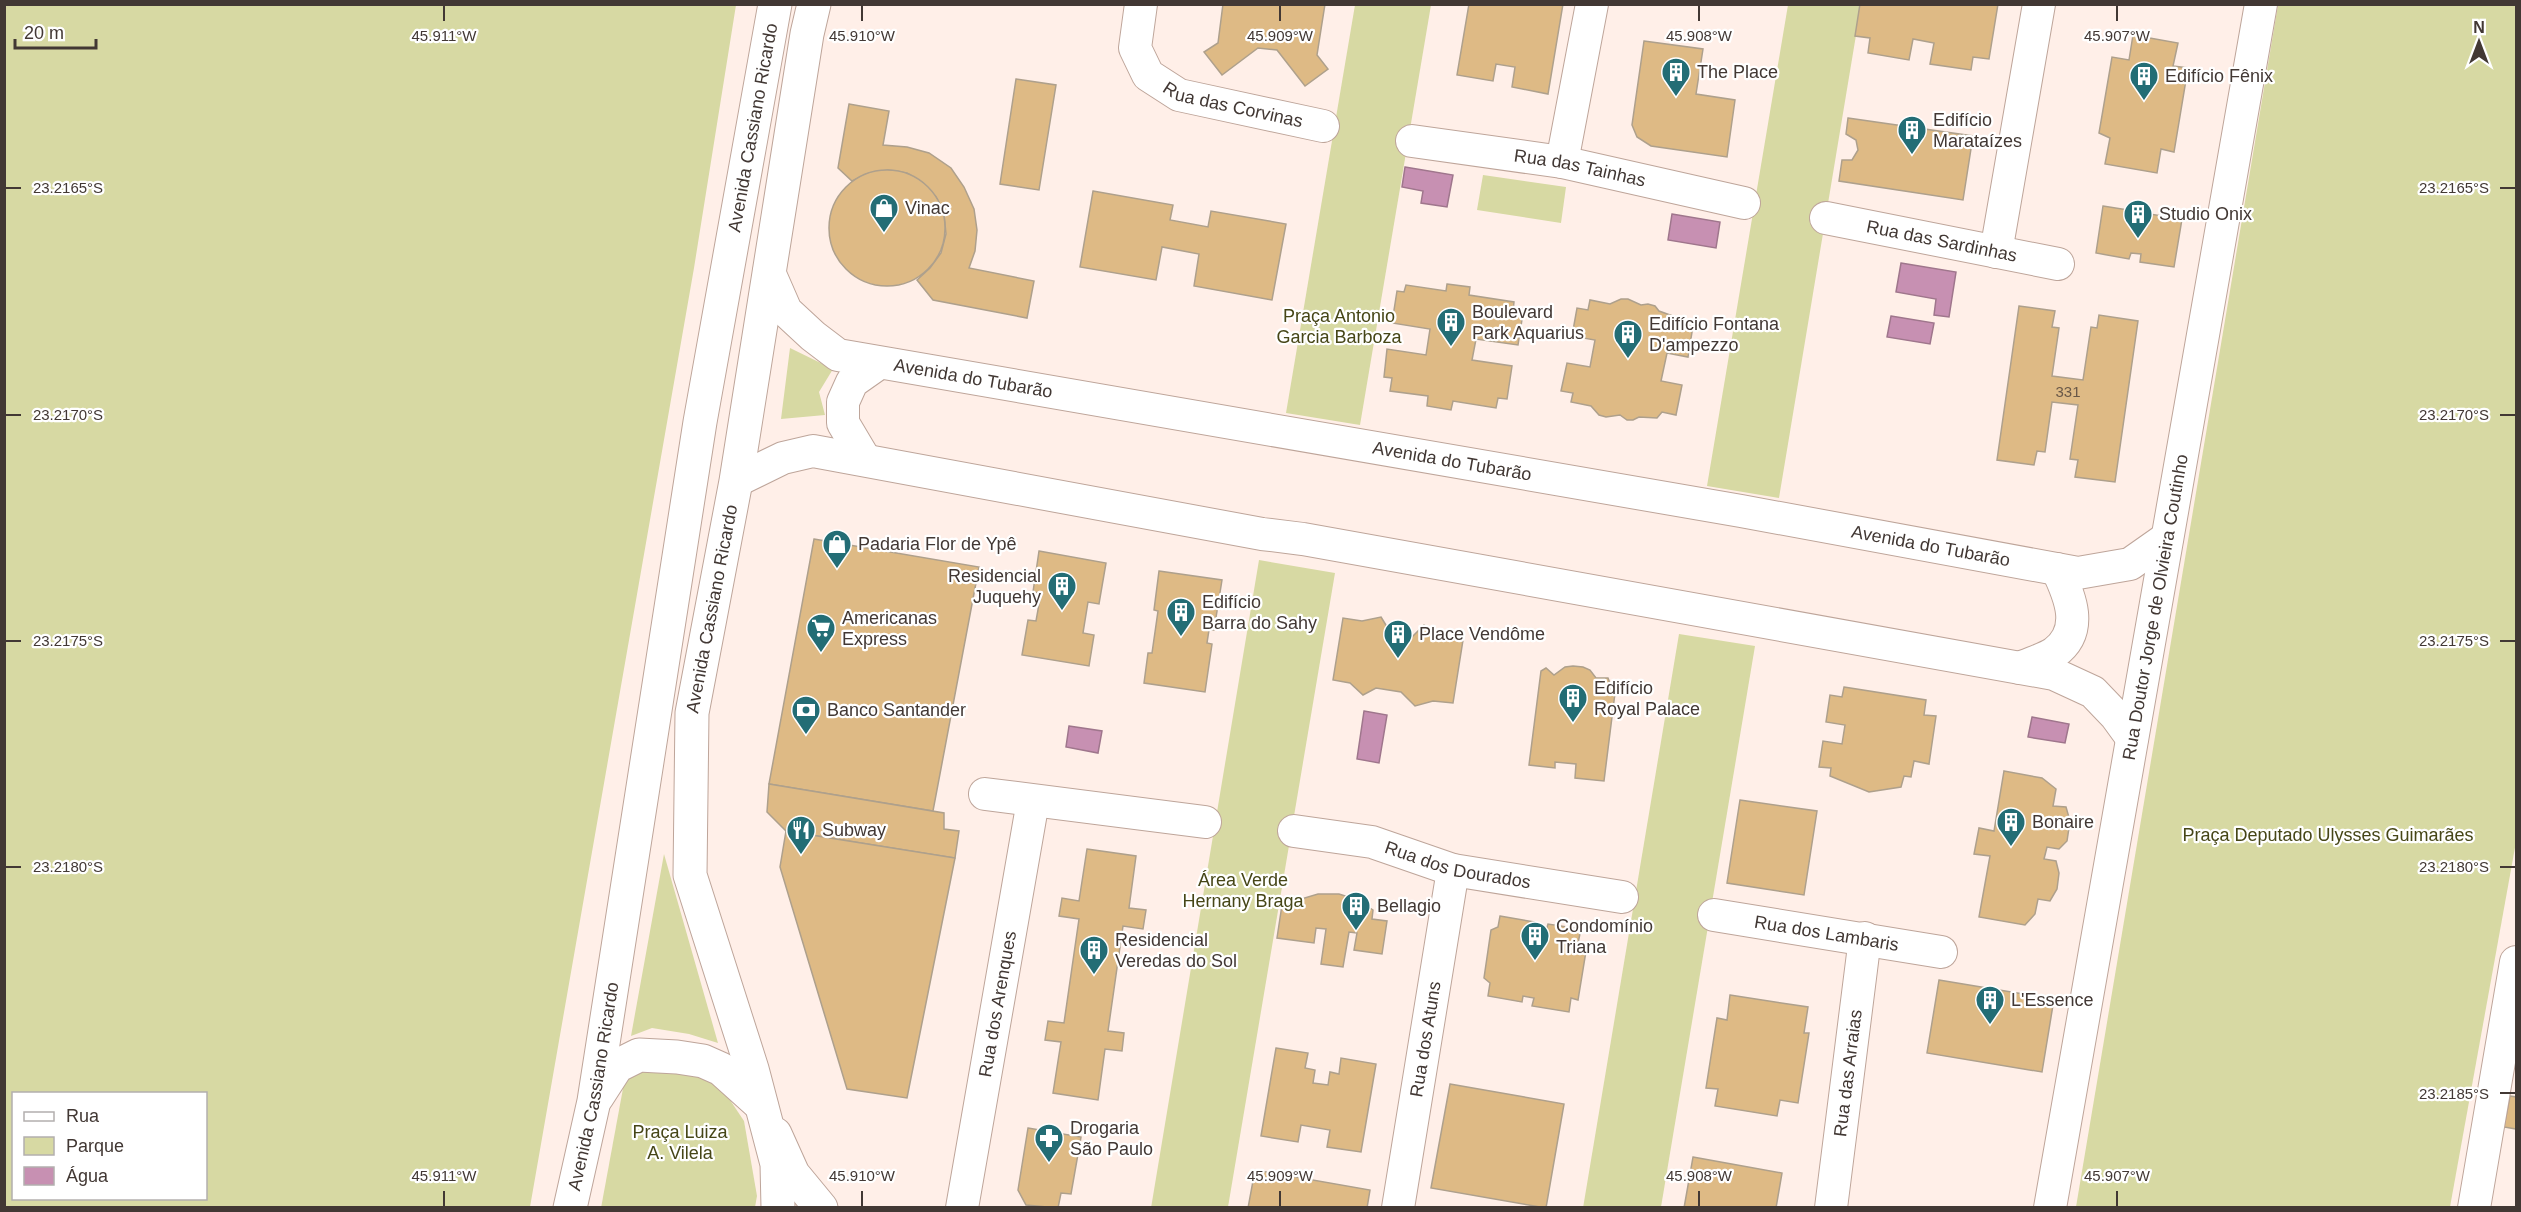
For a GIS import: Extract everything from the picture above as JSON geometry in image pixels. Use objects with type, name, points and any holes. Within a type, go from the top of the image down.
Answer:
[{"type":"main road","name":"Avenida Cassiano Ricardo","points":[[570,1208],[594,1101],[698,434],[775,4]]},
{"type":"main road","name":"Avenida Cassiano Ricardo","points":[[778,1208],[777,1164],[762,1105],[690,875],[692,713],[736,481],[807,34],[814,4]]},
{"type":"main road","points":[[594,1101],[617,1066],[639,1055],[703,1061],[721,1070],[762,1105],[793,1174],[822,1208]]},
{"type":"street","name":"Rua das Corvinas","points":[[1142,4],[1135,48],[1148,75],[1179,95],[1323,126]]},
{"type":"street","points":[[1562,162],[1592,4]]},
{"type":"street","points":[[1996,252],[2039,4]]},
{"type":"street","name":"Rua Doutor Jorge de Olvieira Coutinho","points":[[2050,1208],[2261,4]]},
{"type":"street","name":"Rua das Tainhas","points":[[1412,141],[1562,162],[1744,203]]},
{"type":"street","name":"Rua das Sardinhas","points":[[1826,218],[2058,264]]},
{"type":"street","name":"Avenida do Tubarão","points":[[769,272],[786,311],[813,336],[838,355],[879,363],[1741,511],[2078,573],[2130,564],[2168,538]]},
{"type":"street","points":[[865,460],[843,423],[843,402],[852,381],[879,363]]},
{"type":"street","points":[[736,481],[783,458],[813,451],[1262,534],[1303,539],[2054,674],[2093,692],[2116,716],[2132,738]]},
{"type":"street","points":[[2020,668],[2055,653],[2070,637],[2073,612],[2068,593],[2057,569]]},
{"type":"street","points":[[985,794],[1205,822]]},
{"type":"street","name":"Rua dos Arenques","points":[[962,1208],[1033,801]]},
{"type":"street","name":"Rua dos Dourados","points":[[1294,831],[1372,842],[1453,870],[1622,897]]},
{"type":"street","name":"Rua dos Atuns","points":[[1398,1208],[1453,870]]},
{"type":"street","name":"Rua dos Lambaris","points":[[1714,915],[1941,952]]},
{"type":"street","name":"Rua das Arraias","points":[[1831,1208],[1865,938]]},
{"type":"street","points":[[2474,1208],[2517,962]]},
{"type":"green space","points":[[5,4],[736,5],[694,268],[530,1207],[5,1207]]},
{"type":"green space","name":"Praça Antonio Garcia Barboza","points":[[1355,5],[1431,5],[1360,425],[1286,413]]},
{"type":"green space","points":[[1788,5],[1861,5],[1779,498],[1707,486]]},
{"type":"green space","name":"Praça Deputado Ulysses Guimarães","points":[[2278,5],[2516,5],[2516,842],[2450,1207],[2076,1207]]},
{"type":"green space","points":[[1483,175],[1566,187],[1561,223],[1477,210]]},
{"type":"green space","points":[[790,348],[833,369],[819,392],[825,415],[781,419]]},
{"type":"green space","name":"Área Verde Hernany Braga","points":[[1259,560],[1335,573],[1228,1207],[1151,1208]]},
{"type":"green space","points":[[1679,634],[1755,646],[1661,1207],[1583,1208]]},
{"type":"green space","points":[[664,854],[718,1043],[689,1034],[652,1028],[631,1036]]},
{"type":"green space","name":"Praça Luiza A. Vilela","points":[[641,1069],[702,1075],[726,1094],[744,1121],[757,1196],[755,1207],[601,1208],[624,1083]]},
{"type":"water","points":[[1405,167],[1453,175],[1447,207],[1421,203],[1423,191],[1402,187]]},
{"type":"water","points":[[1672,214],[1720,222],[1716,248],[1668,240]]},
{"type":"water","points":[[1901,263],[1956,272],[1949,317],[1934,315],[1936,299],[1896,292]]},
{"type":"water","points":[[1891,316],[1934,323],[1930,344],[1887,337]]},
{"type":"water","points":[[1364,711],[1387,715],[1379,763],[1357,759]]},
{"type":"water","points":[[2032,717],[2069,724],[2065,743],[2028,737]]},
{"type":"water","points":[[1069,726],[1102,731],[1098,753],[1066,747]]},
{"type":"building","points":[[1223,4],[1325,4],[1317,55],[1328,69],[1305,86],[1277,50],[1258,48],[1222,75],[1204,52],[1218,43]]},
{"type":"building","points":[[1469,4],[1563,4],[1548,94],[1512,87],[1515,67],[1496,64],[1493,81],[1457,75]]},
{"type":"building","points":[[1860,4],[1998,4],[1989,59],[1973,57],[1971,70],[1930,64],[1934,43],[1913,39],[1909,60],[1868,53],[1870,38],[1855,36]]},
{"type":"building","name":"Edifício Fênix","points":[[2133,35],[2178,43],[2173,66],[2188,68],[2174,152],[2161,149],[2157,173],[2105,164],[2110,138],[2099,133],[2112,57],[2129,60]]},
{"type":"building","name":"The Place","points":[[1644,41],[1703,49],[1696,94],[1735,100],[1727,157],[1651,146],[1637,137],[1632,125]]},
{"type":"building","points":[[1016,79],[1056,85],[1039,190],[1000,184]]},
{"type":"building","points":[[849,104],[889,111],[883,145],[907,147],[929,153],[951,168],[964,187],[974,209],[977,230],[975,251],[969,268],[1034,281],[1027,318],[933,300],[917,280],[941,253],[946,234],[944,214],[936,197],[923,183],[907,173],[888,170],[869,173],[852,181],[838,168]]},
{"type":"building","name":"Edifício Marataízes","points":[[1848,118],[1973,136],[1963,200],[1839,181],[1842,160],[1852,160],[1858,150],[1856,140],[1846,134]]},
{"type":"building","points":[[887,170],[909,174],[928,187],[941,206],[945,228],[941,250],[928,269],[909,282],[887,286],[865,282],[846,269],[833,250],[829,228],[833,206],[846,187],[865,174]]},
{"type":"building","points":[[1093,191],[1173,205],[1170,220],[1208,227],[1211,211],[1286,224],[1272,300],[1194,286],[1199,254],[1162,247],[1156,280],[1080,267]]},
{"type":"building","name":"Studio Onix","points":[[2103,206],[2135,211],[2133,223],[2148,225],[2150,214],[2182,219],[2174,267],[2140,262],[2141,254],[2131,253],[2129,259],[2096,253]]},
{"type":"building","name":"Boulevard Park Aquarius","points":[[1447,284],[1470,287],[1469,295],[1514,302],[1513,311],[1523,313],[1518,345],[1476,339],[1472,360],[1512,366],[1507,399],[1498,398],[1496,408],[1453,401],[1451,410],[1427,406],[1428,396],[1390,391],[1392,378],[1384,377],[1387,349],[1426,355],[1430,329],[1392,323],[1397,291],[1404,292],[1406,285],[1446,291]]},
{"type":"building","name":"Edifício Fontana D'ampezzo","points":[[1621,299],[1628,299],[1641,305],[1655,306],[1659,311],[1676,317],[1679,324],[1693,326],[1688,357],[1667,353],[1661,381],[1682,385],[1676,415],[1662,412],[1657,418],[1639,417],[1633,420],[1627,420],[1620,415],[1606,417],[1599,415],[1591,406],[1571,402],[1573,393],[1561,391],[1567,363],[1590,367],[1595,340],[1572,336],[1577,308],[1588,310],[1590,300],[1610,304]]},
{"type":"building","points":[[2019,306],[2055,311],[2052,327],[2059,328],[2052,376],[2083,380],[2091,327],[2097,328],[2099,315],[2138,321],[2115,482],[2075,477],[2078,460],[2070,459],[2078,405],[2052,402],[2045,452],[2037,451],[2034,465],[1997,460]]},
{"type":"building","points":[[814,539],[979,567],[933,811],[769,784]]},
{"type":"building","name":"Residencial Juquehy","points":[[1039,551],[1106,563],[1099,604],[1088,602],[1083,633],[1094,635],[1089,666],[1022,655],[1028,620],[1036,621],[1041,593],[1033,592]]},
{"type":"building","name":"Edifício Barra do Sahy","points":[[1159,571],[1222,580],[1214,630],[1209,630],[1207,643],[1212,644],[1205,692],[1144,683],[1148,653],[1152,653],[1158,611],[1154,610]]},
{"type":"building","name":"Place Vendôme","points":[[1381,617],[1392,635],[1411,638],[1424,625],[1444,637],[1463,640],[1453,703],[1433,701],[1415,706],[1401,692],[1376,688],[1363,695],[1350,683],[1333,680],[1343,618],[1362,621]]},
{"type":"building","name":"Edifício Royal Palace","points":[[1573,666],[1590,670],[1596,678],[1608,678],[1611,686],[1616,685],[1604,781],[1575,778],[1576,764],[1555,762],[1555,768],[1529,765],[1541,671],[1546,668],[1554,675],[1565,667]]},
{"type":"building","points":[[1844,687],[1926,700],[1924,715],[1936,716],[1929,764],[1914,761],[1911,777],[1904,776],[1901,787],[1869,792],[1830,776],[1831,768],[1819,767],[1823,741],[1842,744],[1845,725],[1826,722],[1830,695],[1842,697]]},
{"type":"building","name":"Bonaire","points":[[2004,771],[2042,778],[2056,789],[2053,806],[2066,807],[2070,821],[2067,841],[2059,849],[2047,847],[2044,859],[2056,861],[2059,873],[2057,889],[2050,901],[2038,899],[2035,914],[2025,925],[1979,917],[1990,856],[1974,854],[1979,828],[1994,831]]},
{"type":"building","points":[[769,784],[944,813],[944,829],[959,831],[955,858],[786,831],[767,812]]},
{"type":"building","points":[[1740,800],[1817,811],[1804,895],[1727,883]]},
{"type":"building","points":[[786,831],[955,858],[907,1098],[847,1089],[780,867]]},
{"type":"building","name":"Residencial Veredas do Sol","points":[[1087,849],[1136,856],[1129,908],[1146,910],[1143,929],[1123,926],[1108,1031],[1124,1033],[1122,1051],[1105,1049],[1098,1100],[1053,1093],[1061,1042],[1045,1040],[1048,1021],[1064,1023],[1079,919],[1059,916],[1062,898],[1079,901]]},
{"type":"building","name":"Bellagio","points":[[1318,894],[1339,894],[1358,900],[1373,910],[1372,919],[1387,921],[1382,954],[1354,950],[1357,933],[1349,932],[1343,967],[1321,964],[1326,929],[1316,928],[1314,943],[1277,938],[1282,905],[1299,908],[1301,899]]},
{"type":"building","name":"Condomínio Triana","points":[[1500,916],[1534,922],[1534,930],[1546,931],[1548,924],[1581,929],[1578,943],[1587,945],[1578,1000],[1571,998],[1569,1012],[1532,1006],[1534,998],[1523,996],[1522,1002],[1488,996],[1490,983],[1484,978],[1491,930],[1498,927]]},
{"type":"building","name":"L'Essence","points":[[1939,980],[2054,999],[2042,1072],[1927,1053]]},
{"type":"building","points":[[1730,995],[1808,1007],[1804,1033],[1809,1033],[1798,1103],[1780,1100],[1777,1116],[1715,1106],[1718,1089],[1706,1088],[1717,1018],[1727,1020]]},
{"type":"building","points":[[1276,1048],[1308,1053],[1305,1068],[1315,1070],[1313,1083],[1328,1085],[1330,1072],[1339,1074],[1341,1058],[1376,1064],[1361,1152],[1327,1147],[1330,1130],[1301,1125],[1298,1142],[1261,1136]]},
{"type":"building","points":[[1450,1084],[1564,1104],[1546,1208],[1431,1188]]},
{"type":"building","points":[[2510,1096],[2516,1097],[2516,1129],[2504,1127]]},
{"type":"building","name":"Drogaria São Paulo","points":[[1028,1128],[1081,1137],[1071,1194],[1061,1193],[1058,1208],[1026,1205],[1018,1190]]},
{"type":"building","points":[[1693,1157],[1782,1173],[1776,1208],[1684,1208]]},
{"type":"building","points":[[1255,1170],[1370,1190],[1367,1208],[1248,1208]]},
{"type":"place","name":"The Place","points":[[1676,98]]},
{"type":"place","name":"Edifício Fênix","points":[[2144,102]]},
{"type":"place","name":"Edifício Marataízes","points":[[1912,156]]},
{"type":"place","name":"Vinac","points":[[884,234]]},
{"type":"place","name":"Studio Onix","points":[[2138,240]]},
{"type":"place","name":"Boulevard Park Aquarius","points":[[1451,348]]},
{"type":"place","name":"Edifício Fontana D'ampezzo","points":[[1628,360]]},
{"type":"place","name":"Padaria Flor de Ypê","points":[[837,570]]},
{"type":"place","name":"Residencial Juquehy","points":[[1062,612]]},
{"type":"place","name":"Edifício Barra do Sahy","points":[[1181,638]]},
{"type":"place","name":"Americanas Express","points":[[821,654]]},
{"type":"place","name":"Place Vendôme","points":[[1398,660]]},
{"type":"place","name":"Edifício Royal Palace","points":[[1573,724]]},
{"type":"place","name":"Banco Santander","points":[[806,736]]},
{"type":"place","name":"Bonaire","points":[[2011,848]]},
{"type":"place","name":"Subway","points":[[801,856]]},
{"type":"place","name":"Bellagio","points":[[1356,932]]},
{"type":"place","name":"Condomínio Triana","points":[[1535,962]]},
{"type":"place","name":"Residencial Veredas do Sol","points":[[1094,976]]},
{"type":"place","name":"L'Essence","points":[[1990,1026]]},
{"type":"place","name":"Drogaria São Paulo","points":[[1049,1164]]}]
